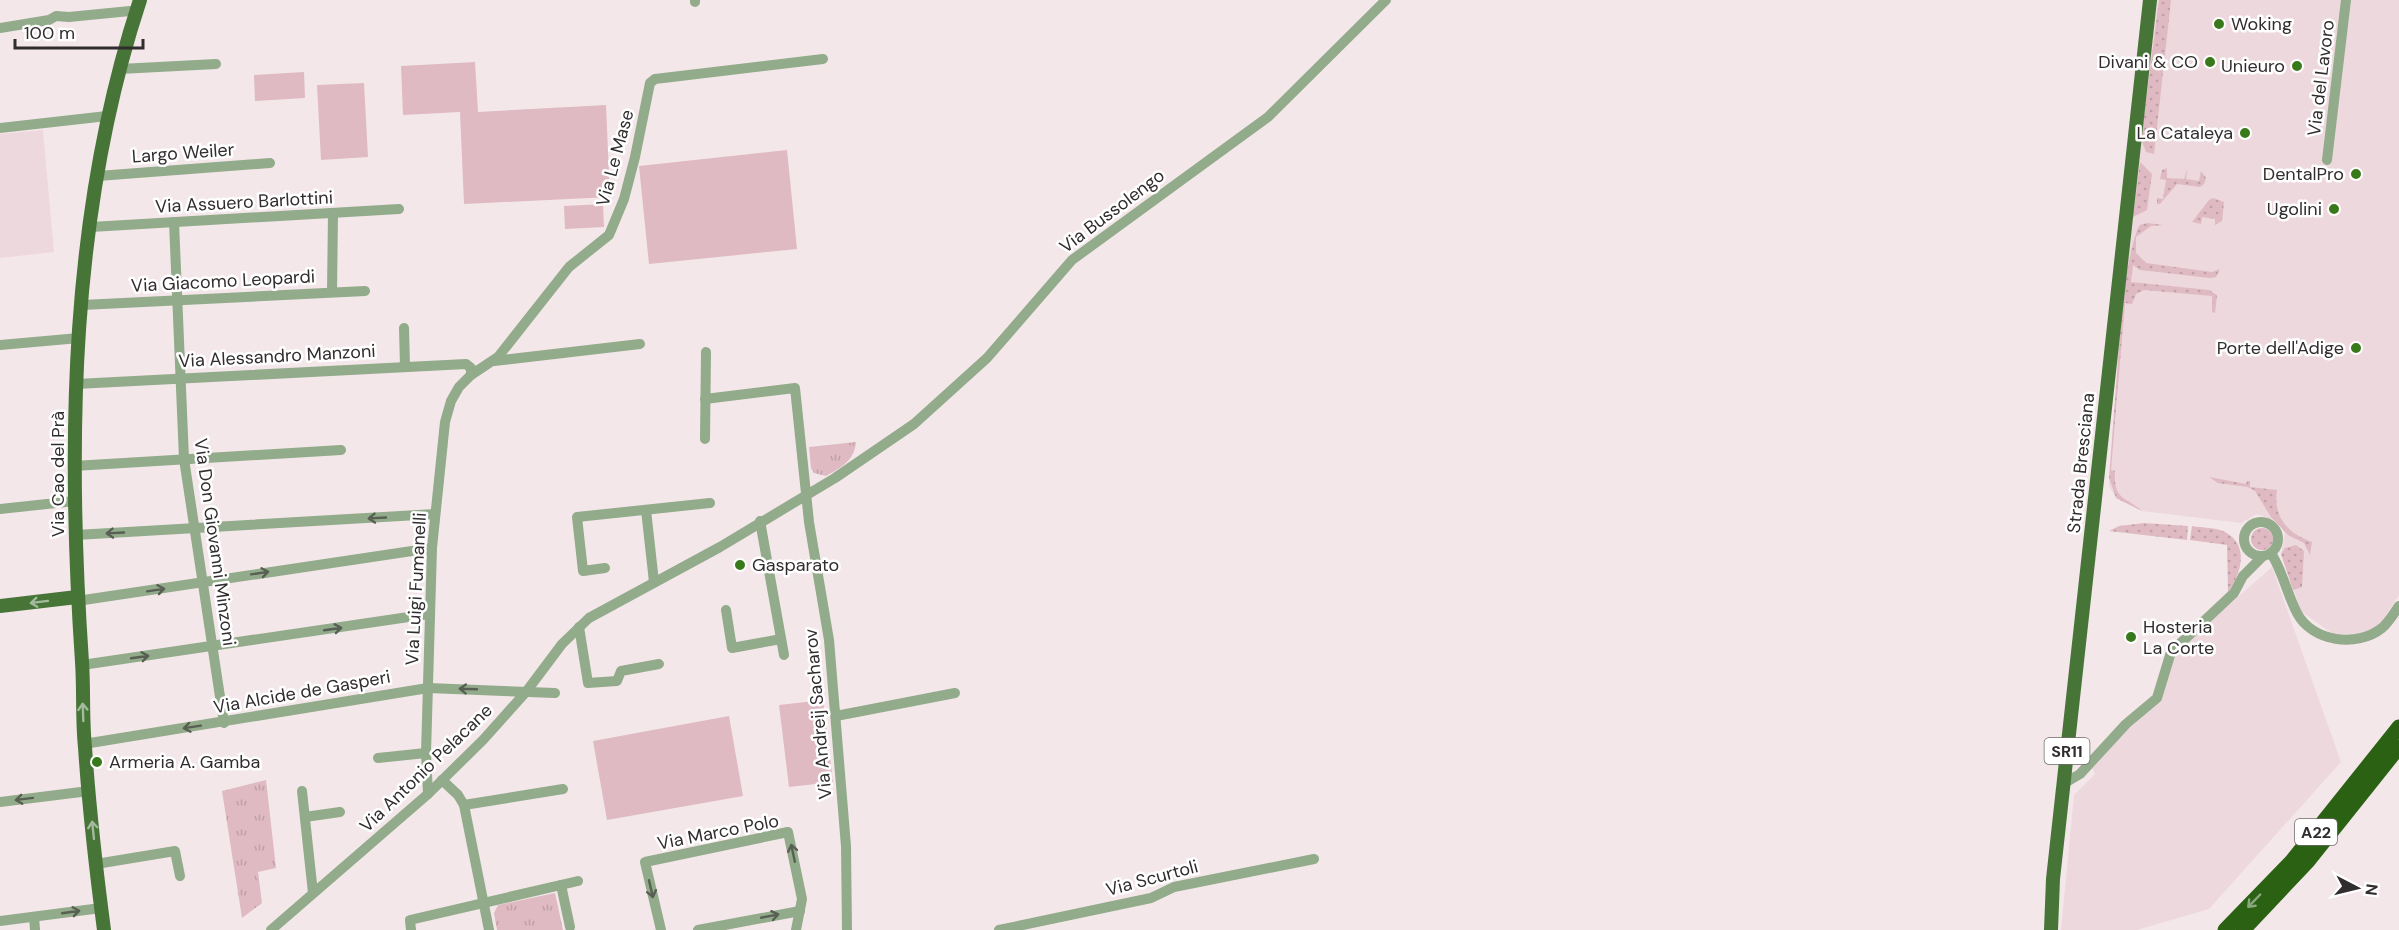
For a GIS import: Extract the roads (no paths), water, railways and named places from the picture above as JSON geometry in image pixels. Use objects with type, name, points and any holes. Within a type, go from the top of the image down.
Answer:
[{"type":"highway","name":"A22","points":[[2225,930],[2292,861],[2399,728]]},
{"type":"highway","name":"A22","points":[[2243,930],[2308,861],[2399,747]]},
{"type":"main road","name":"Via Cao del Prà","points":[[104,930],[84,744],[74,466],[76,384],[90,227],[107,116],[131,16],[140,0]]},
{"type":"main road","name":"Strada Bresciana","points":[[2051,930],[2063,784],[2150,0]]},
{"type":"main road","points":[[0,606],[77,599]]},
{"type":"street","points":[[0,28],[49,20],[56,16],[131,16],[126,0]]},
{"type":"street","name":"Via Bussolengo","points":[[807,496],[914,424],[987,358],[1072,260],[1268,117],[1386,0]]},
{"type":"street","name":"Via del Lavoro","points":[[2328,160],[2346,0]]},
{"type":"street","name":"Via Le Mase","points":[[445,422],[451,402],[471,375],[494,361],[569,267],[609,235],[624,199],[650,83],[655,79],[823,59]]},
{"type":"street","points":[[120,69],[216,64]]},
{"type":"street","points":[[0,128],[107,116]]},
{"type":"street","name":"Largo Weiler","points":[[98,176],[270,163]]},
{"type":"street","name":"Via Assuero Barlottini","points":[[90,227],[399,209]]},
{"type":"street","points":[[332,292],[333,213]]},
{"type":"street","name":"Via Don Giovanni Minzoni","points":[[174,222],[184,459],[200,583],[224,723]]},
{"type":"street","name":"Via Giacomo Leopardi","points":[[82,305],[365,291]]},
{"type":"street","points":[[404,328],[405,366]]},
{"type":"street","points":[[0,345],[79,338]]},
{"type":"street","points":[[494,361],[640,344]]},
{"type":"street","points":[[705,439],[706,352]]},
{"type":"street","name":"Via Alessandro Manzoni","points":[[76,384],[466,364],[471,368],[471,375]]},
{"type":"street","name":"Via Andreij Sacharov","points":[[705,399],[795,388],[807,496],[829,640],[846,846],[847,930]]},
{"type":"street","name":"Via Luigi Fumanelli","points":[[428,794],[426,753],[432,548],[445,422]]},
{"type":"street","points":[[74,466],[341,450]]},
{"type":"street","name":"Via Antonio Pelacane","points":[[271,930],[428,794],[483,740],[526,692],[562,644],[589,618],[720,547],[760,521],[807,496]]},
{"type":"street","points":[[0,509],[75,501]]},
{"type":"street","points":[[605,568],[583,572],[578,517],[710,503]]},
{"type":"street","points":[[646,510],[654,582]]},
{"type":"street","points":[[76,535],[435,514]]},
{"type":"street","points":[[760,521],[784,656]]},
{"type":"street","points":[[2243,576],[2267,555],[2276,549],[2278,535],[2276,529],[2266,522],[2251,524],[2245,531],[2243,539],[2247,549],[2252,554],[2267,555],[2280,567],[2297,613],[2306,626],[2320,636],[2343,640],[2362,638],[2382,628],[2399,606]]},
{"type":"street","points":[[77,599],[432,548]]},
{"type":"street","points":[[2063,784],[2080,774],[2126,724],[2157,698],[2171,652],[2234,594],[2243,576],[2247,549]]},
{"type":"street","points":[[726,610],[732,648],[782,639]]},
{"type":"street","points":[[82,665],[429,614]]},
{"type":"street","points":[[579,627],[588,683],[617,681],[621,671],[659,664]]},
{"type":"street","name":"Via Alcide de Gasperi","points":[[84,744],[428,688],[555,693]]},
{"type":"street","points":[[836,716],[955,693]]},
{"type":"street","points":[[378,758],[426,753]]},
{"type":"street","points":[[442,780],[458,795],[464,805],[489,930]]},
{"type":"street","points":[[464,805],[563,789]]},
{"type":"street","points":[[0,802],[89,791]]},
{"type":"street","points":[[302,791],[313,893]]},
{"type":"street","points":[[304,817],[340,812]]},
{"type":"street","name":"Via Marco Polo","points":[[661,930],[645,862],[788,832],[802,899],[796,930]]},
{"type":"street","points":[[96,864],[150,857],[175,851],[180,876]]},
{"type":"street","name":"Via Scurtoli","points":[[999,930],[1151,898],[1174,887],[1314,859]]},
{"type":"street","points":[[411,930],[410,920],[578,881]]},
{"type":"street","points":[[561,885],[570,927]]},
{"type":"street","points":[[2045,930],[2052,903]]},
{"type":"street","points":[[0,921],[101,908]]},
{"type":"street","points":[[698,930],[800,911]]},
{"type":"street","points":[[34,917],[35,930]]},
{"type":"place","name":"Woking","points":[[2219,24]]},
{"type":"place","name":"Divani & CO","points":[[2210,62]]},
{"type":"place","name":"Unieuro","points":[[2297,66]]},
{"type":"place","name":"La Cataleya","points":[[2245,133]]},
{"type":"place","name":"DentalPro","points":[[2356,174]]},
{"type":"place","name":"Ugolini","points":[[2334,209]]},
{"type":"place","name":"Porte dell'Adige","points":[[2356,348]]},
{"type":"place","name":"Gasparato","points":[[740,565]]},
{"type":"place","name":"Hosteria La Corte","points":[[2131,637]]},
{"type":"place","name":"Armeria A. Gamba","points":[[97,762]]}]
